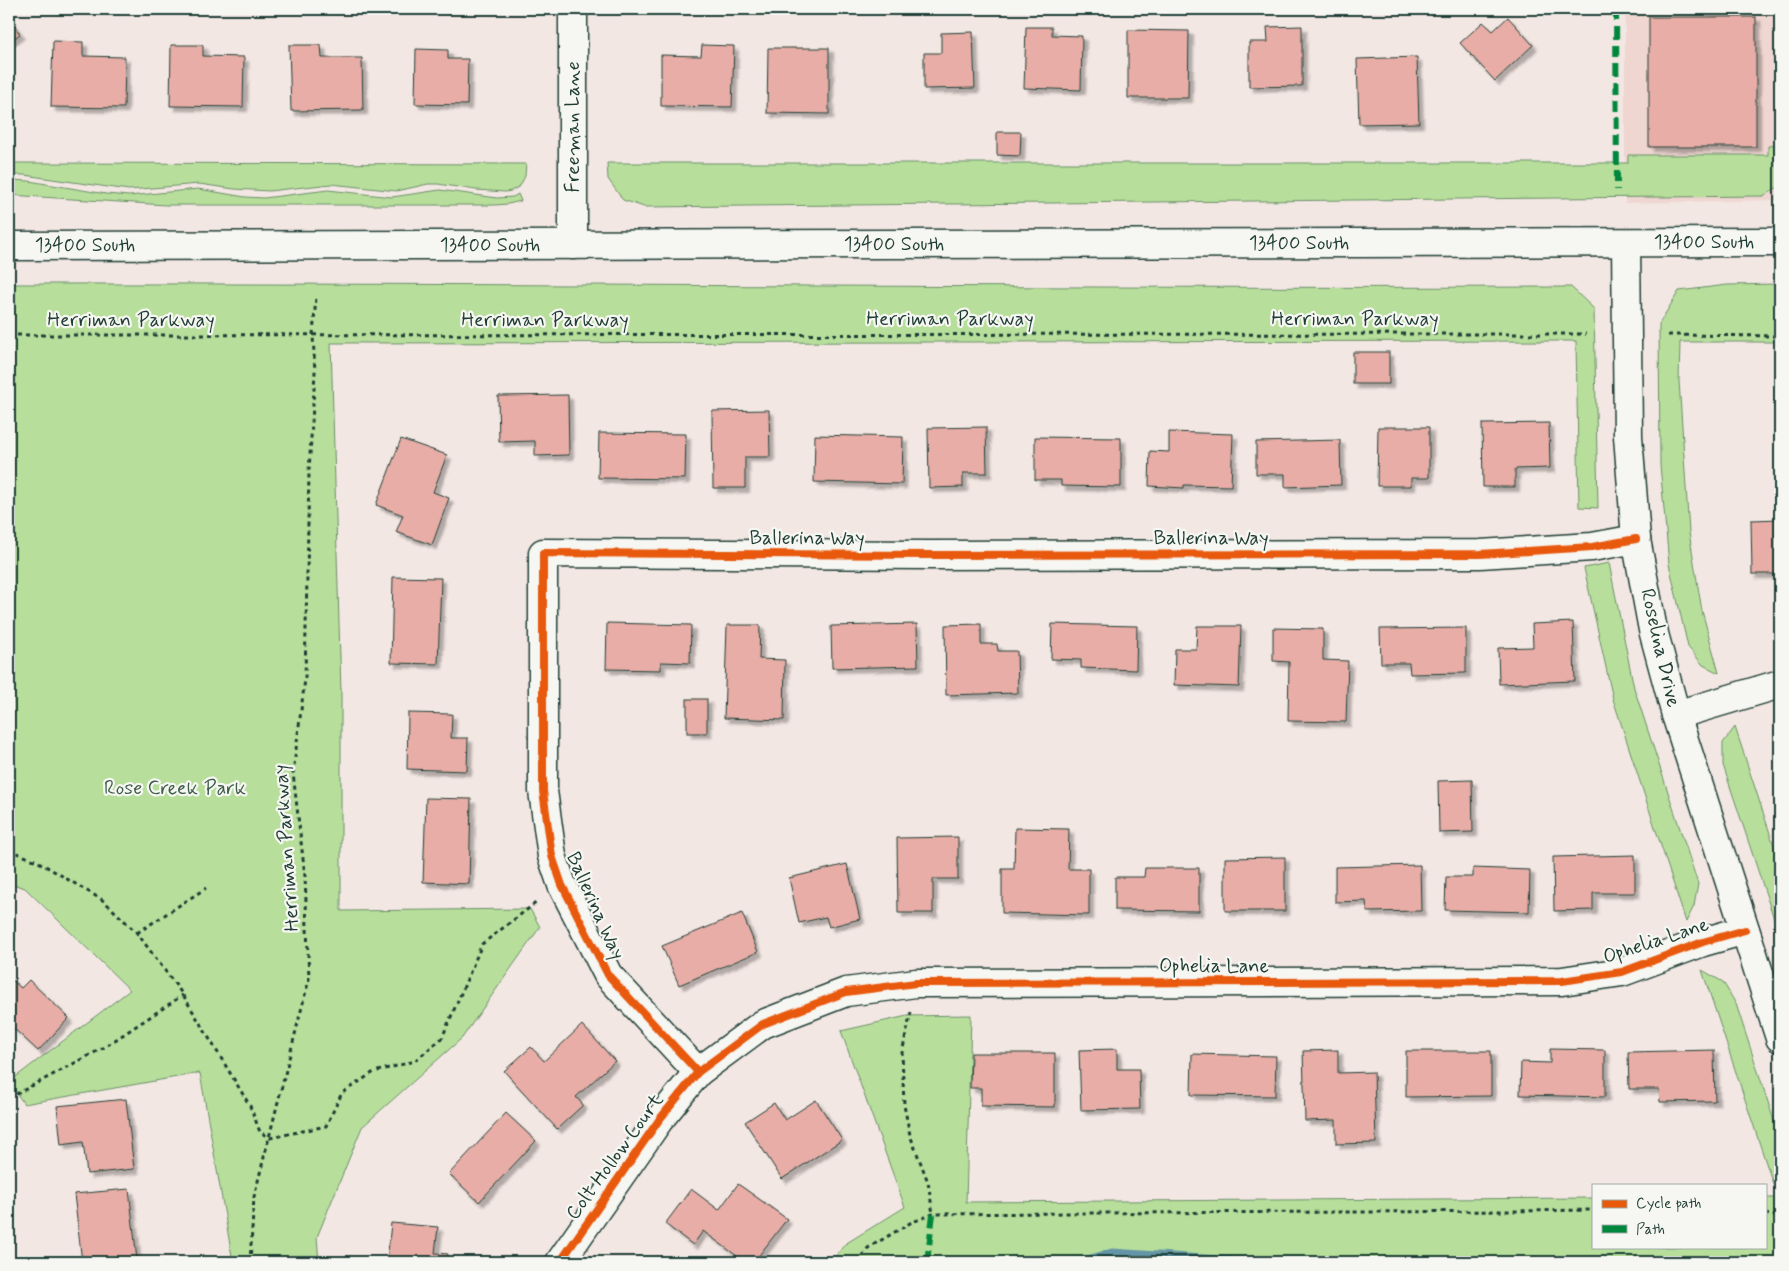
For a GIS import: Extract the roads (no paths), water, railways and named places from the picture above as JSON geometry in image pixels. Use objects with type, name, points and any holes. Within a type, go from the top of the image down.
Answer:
[{"type":"street","name":"Freeman Lane","points":[[573,9],[573,245]]},
{"type":"street","name":"13400 South","points":[[9,246],[1780,242]]},
{"type":"street","name":"Roselina Drive","points":[[1626,243],[1628,436],[1636,539],[1653,630],[1676,715],[1780,1038]]},
{"type":"street","name":"Ballerina Way","points":[[698,1072],[608,976],[562,885],[552,856],[543,791],[543,553],[919,555],[1480,554],[1592,547],[1636,539]]},
{"type":"street","points":[[1676,715],[1780,684]]},
{"type":"street","name":"Ophelia Lane","points":[[698,1072],[763,1024],[846,992],[916,984],[1562,981],[1622,972],[1703,942],[1745,930]]},
{"type":"street","name":"Colt Hollow Court","points":[[560,1262],[660,1120],[698,1072]]},
{"type":"waterway","points":[[1080,1262],[1112,1253],[1249,1262]]},
{"type":"park label","name":"Rose Creek Park","points":[[175,788]]}]
